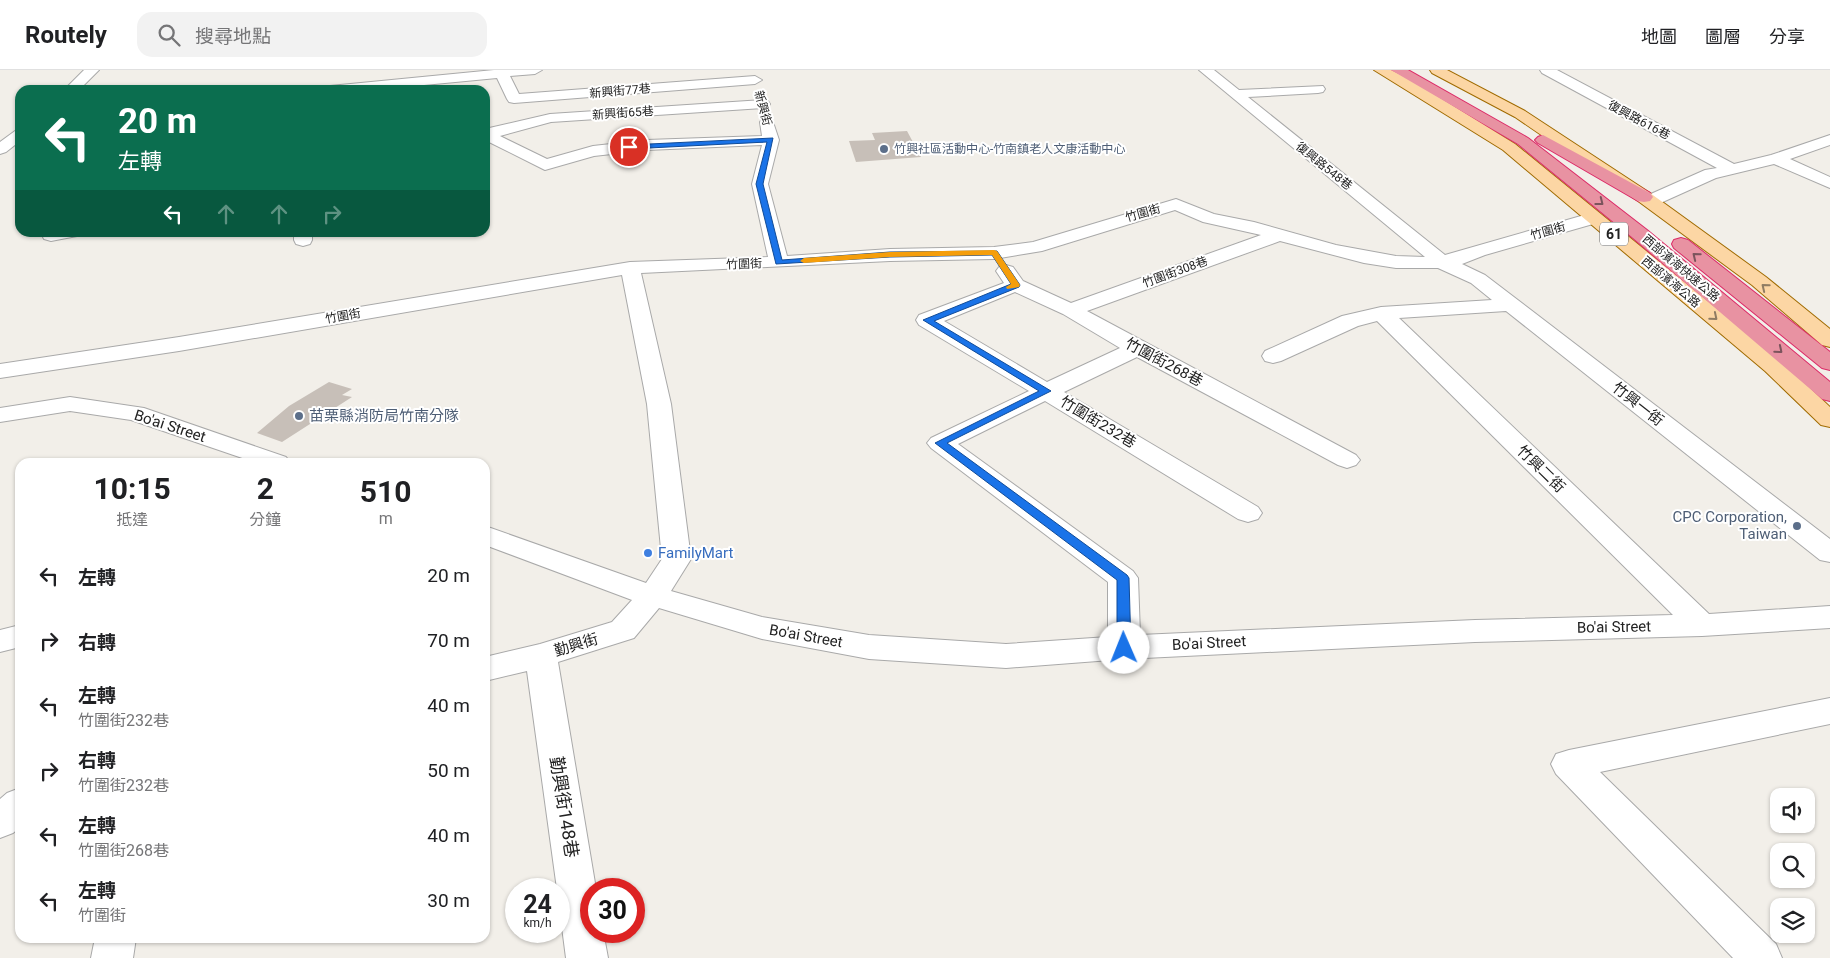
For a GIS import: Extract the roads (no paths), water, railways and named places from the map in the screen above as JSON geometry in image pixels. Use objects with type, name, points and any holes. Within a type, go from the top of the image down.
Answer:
[{"type":"highway","name":"西部濱海快速公路","points":[[1398,70],[1529,139],[1830,394]]},
{"type":"highway","name":"西部濱海快速公路","points":[[1420,70],[1529,139],[1671,236],[1830,363]]},
{"type":"highway","points":[[1529,139],[1594,218]]},
{"type":"highway","points":[[1529,139],[1647,199]]},
{"type":"main road","name":"西部濱海公路","points":[[1381,70],[1406,83],[1509,147],[1773,366],[1830,420]]},
{"type":"main road","points":[[1436,70],[1520,114],[1647,199],[1759,281],[1830,340]]},
{"type":"street","points":[[76,85],[92,70]]},
{"type":"street","points":[[410,85],[535,70]]},
{"type":"street","name":"復興路548巷","points":[[1206,70],[1442,262]]},
{"type":"street","name":"復興路616巷","points":[[1547,70],[1732,169]]},
{"type":"street","name":"新興街77巷","points":[[502,73],[514,99],[757,75]]},
{"type":"street","name":"新興街","points":[[757,75],[770,140],[760,184],[779,262]]},
{"type":"street","points":[[1236,94],[1318,89]]},
{"type":"street","name":"新興街65巷","points":[[490,134],[550,118],[762,104]]},
{"type":"street","points":[[0,149],[15,130]]},
{"type":"street","points":[[490,138],[545,165],[593,151],[647,145],[770,140]]},
{"type":"street","points":[[1647,199],[1712,174],[1776,159],[1830,140]]},
{"type":"street","points":[[1776,159],[1830,183]]},
{"type":"street","name":"竹圍街","points":[[0,371],[179,344],[630,268],[890,255],[994,253],[1035,247],[1176,204],[1204,217],[1247,225],[1349,253],[1396,262],[1442,262],[1464,258],[1478,251],[1594,218]]},
{"type":"street","name":"竹圍街308巷","points":[[1070,310],[1279,234]]},
{"type":"street","points":[[994,253],[1016,285]]},
{"type":"street","name":"竹興一街","points":[[1442,262],[1478,279],[1830,553]]},
{"type":"street","name":"勤興街","points":[[490,668],[541,656],[623,630],[653,596],[677,559],[660,404],[630,268]]},
{"type":"street","name":"竹圍街268巷","points":[[1016,285],[1070,310],[1137,348],[1347,460]]},
{"type":"street","name":"竹圍街232巷","points":[[1016,285],[927,320],[1248,512]]},
{"type":"street","points":[[1273,356],[1350,321],[1381,313],[1510,305]]},
{"type":"street","name":"竹興二街","points":[[1381,313],[1702,625]]},
{"type":"street","points":[[1124,648],[1123,578],[940,443],[1137,348]]},
{"type":"street","name":"Bo'ai Street","points":[[0,415],[70,404],[135,413],[265,458]]},
{"type":"street","name":"Bo'ai Street","points":[[490,538],[653,596],[762,628],[869,647],[1006,656],[1475,630],[1702,625],[1830,617]]},
{"type":"street","points":[[0,641],[15,637]]},
{"type":"street","name":"勤興街148巷","points":[[541,656],[587,958]]},
{"type":"street","points":[[1761,958],[1569,764],[1830,711]]},
{"type":"street","points":[[0,822],[15,808]]},
{"type":"street","points":[[112,958],[115,943]]},
{"type":"place","name":"竹興社區活動中心-竹南鎮老人文康活動中心","points":[[884,149]]},
{"type":"place","name":"苗栗縣消防局竹南分隊","points":[[299,416]]},
{"type":"place","name":"CPC Corporation, Taiwan","points":[[1797,526]]},
{"type":"place","name":"FamilyMart","points":[[648,553]]}]
